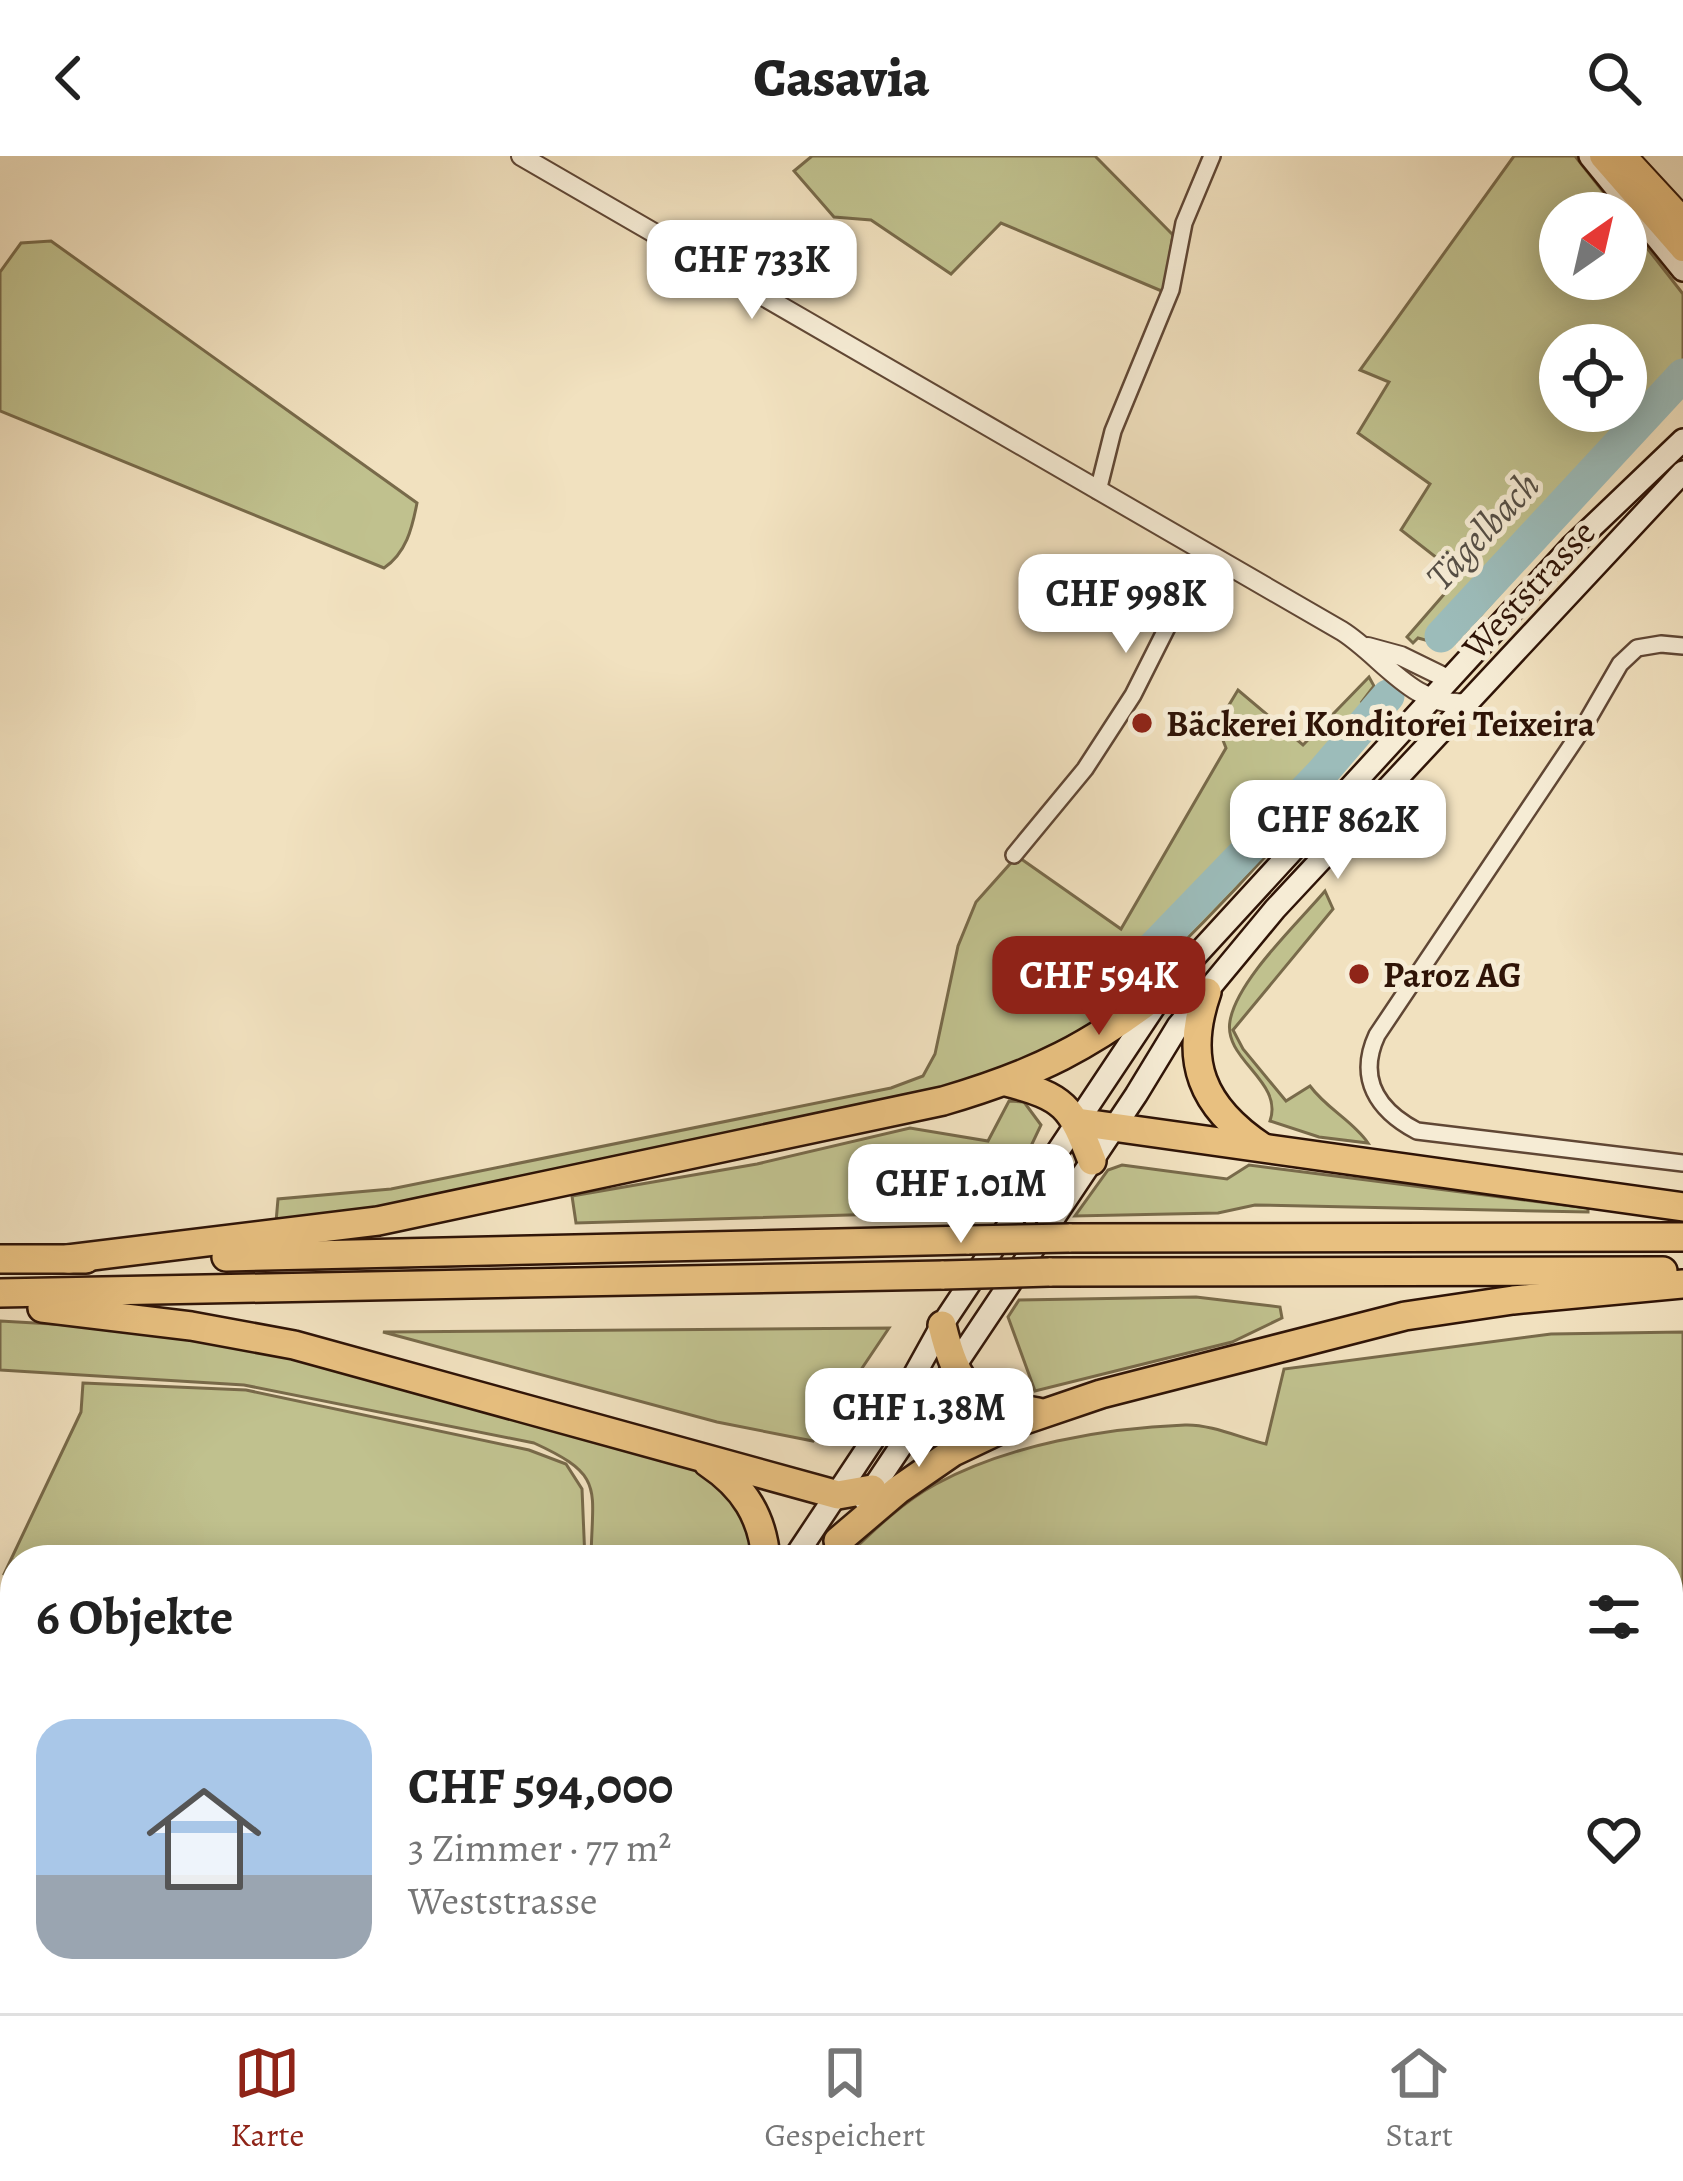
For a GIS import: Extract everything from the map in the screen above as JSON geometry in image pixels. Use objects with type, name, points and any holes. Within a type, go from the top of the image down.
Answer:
[{"type":"highway","points":[[68,1259],[378,1221],[943,1101],[1006,1082],[1077,1051],[1168,986]]},
{"type":"highway","points":[[1207,992],[1196,1037],[1203,1082],[1234,1127],[1266,1149]]},
{"type":"highway","points":[[1006,1082],[1051,1094],[1067,1106],[1092,1161]]},
{"type":"highway","points":[[1077,1121],[1113,1130],[1683,1207]]},
{"type":"highway","points":[[0,1259],[1070,1238],[1683,1237]]},
{"type":"highway","points":[[0,1293],[1049,1272],[1683,1271]]},
{"type":"highway","points":[[837,1545],[936,1463],[1042,1412],[1405,1316],[1683,1283]]},
{"type":"highway","points":[[0,1303],[154,1321],[294,1345],[838,1495],[872,1489]]},
{"type":"highway","points":[[942,1325],[953,1368],[966,1386],[985,1400],[1042,1412]]},
{"type":"highway","points":[[671,1447],[720,1471],[743,1493],[760,1523],[764,1545]]},
{"type":"main road","points":[[1590,156],[1683,269]]},
{"type":"main road","points":[[1602,156],[1683,249]]},
{"type":"main road","points":[[1624,156],[1683,220]]},
{"type":"main road","name":"Weststrasse","points":[[803,1545],[907,1390],[942,1325],[1168,986],[1443,676],[1683,440]]},
{"type":"main road","name":"Weststrasse","points":[[834,1545],[1178,1027],[1327,852],[1683,472]]},
{"type":"street","points":[[520,156],[1098,491],[1202,557],[1395,662],[1443,676]]},
{"type":"street","points":[[1098,491],[1113,430],[1171,290],[1184,223],[1212,156]]},
{"type":"street","points":[[1014,855],[1097,752],[1151,664],[1202,557]]},
{"type":"street","points":[[1683,646],[1637,648],[1620,664],[1583,728],[1377,1034],[1368,1072],[1377,1100],[1393,1118],[1418,1131],[1683,1163]]},
{"type":"street","points":[[1395,662],[1424,697],[1444,705],[1466,703]]},
{"type":"green space","points":[[812,156],[1095,156],[1173,235],[1164,292],[1001,223],[951,274],[871,220],[834,217],[794,171]]},
{"type":"green space","points":[[1514,156],[1575,156],[1603,192],[1539,192],[1539,300],[1647,300],[1647,248],[1683,294],[1683,392],[1647,428],[1647,324],[1539,324],[1539,432],[1643,432],[1457,642],[1447,646],[1418,638],[1413,643],[1407,637],[1460,576],[1401,530],[1430,484],[1358,433],[1389,382],[1360,370]]},
{"type":"green space","points":[[51,241],[417,503],[407,540],[392,562],[384,568],[0,411],[0,272],[21,243]]},
{"type":"green space","points":[[1369,677],[1374,686],[1361,703],[1376,688],[1390,705],[1301,816],[1236,889],[1135,989],[1139,994],[1047,1050],[948,1090],[380,1208],[276,1222],[278,1199],[391,1189],[891,1088],[923,1076],[935,1054],[958,946],[976,902],[1017,856],[1121,929],[1226,748],[1217,725],[1238,690],[1303,745]]},
{"type":"green space","points":[[1325,891],[1333,909],[1233,1030],[1286,1101],[1310,1086],[1368,1143],[1319,1137],[1270,1121],[1269,1094],[1230,1035],[1230,1021],[1244,988]]},
{"type":"green space","points":[[1009,1101],[1024,1102],[1041,1125],[1022,1165],[1014,1166],[1011,1179],[988,1211],[576,1223],[572,1196],[757,1164],[910,1128],[988,1141]]},
{"type":"green space","points":[[1122,1165],[1227,1179],[1249,1165],[1588,1208],[1588,1212],[1255,1205],[1218,1213],[1075,1216],[1108,1170]]},
{"type":"green space","points":[[1196,1297],[1280,1307],[1282,1318],[1232,1342],[1035,1391],[1008,1317],[1019,1300]]},
{"type":"green space","points":[[0,1321],[122,1328],[253,1347],[697,1469],[730,1497],[746,1519],[755,1545],[592,1545],[592,1500],[584,1475],[534,1443],[244,1385],[0,1370]]},
{"type":"green space","points":[[889,1328],[813,1441],[717,1422],[383,1332]]},
{"type":"green space","points":[[1683,1332],[1683,1545],[859,1545],[923,1492],[964,1470],[1025,1449],[1122,1430],[1185,1425],[1266,1444],[1284,1369],[1551,1334]]},
{"type":"green space","points":[[83,1383],[246,1390],[529,1450],[566,1464],[582,1489],[584,1545],[18,1545],[81,1412]]},
{"type":"waterway","name":"Tägelbach","points":[[1441,636],[1683,375]]},
{"type":"waterway","name":"Tägelbach","points":[[1122,980],[1322,773],[1388,696]]},
{"type":"place","name":"Bäckerei Konditorei Teixeira","points":[[1142,723]]},
{"type":"place","name":"Paroz AG","points":[[1359,974]]}]
